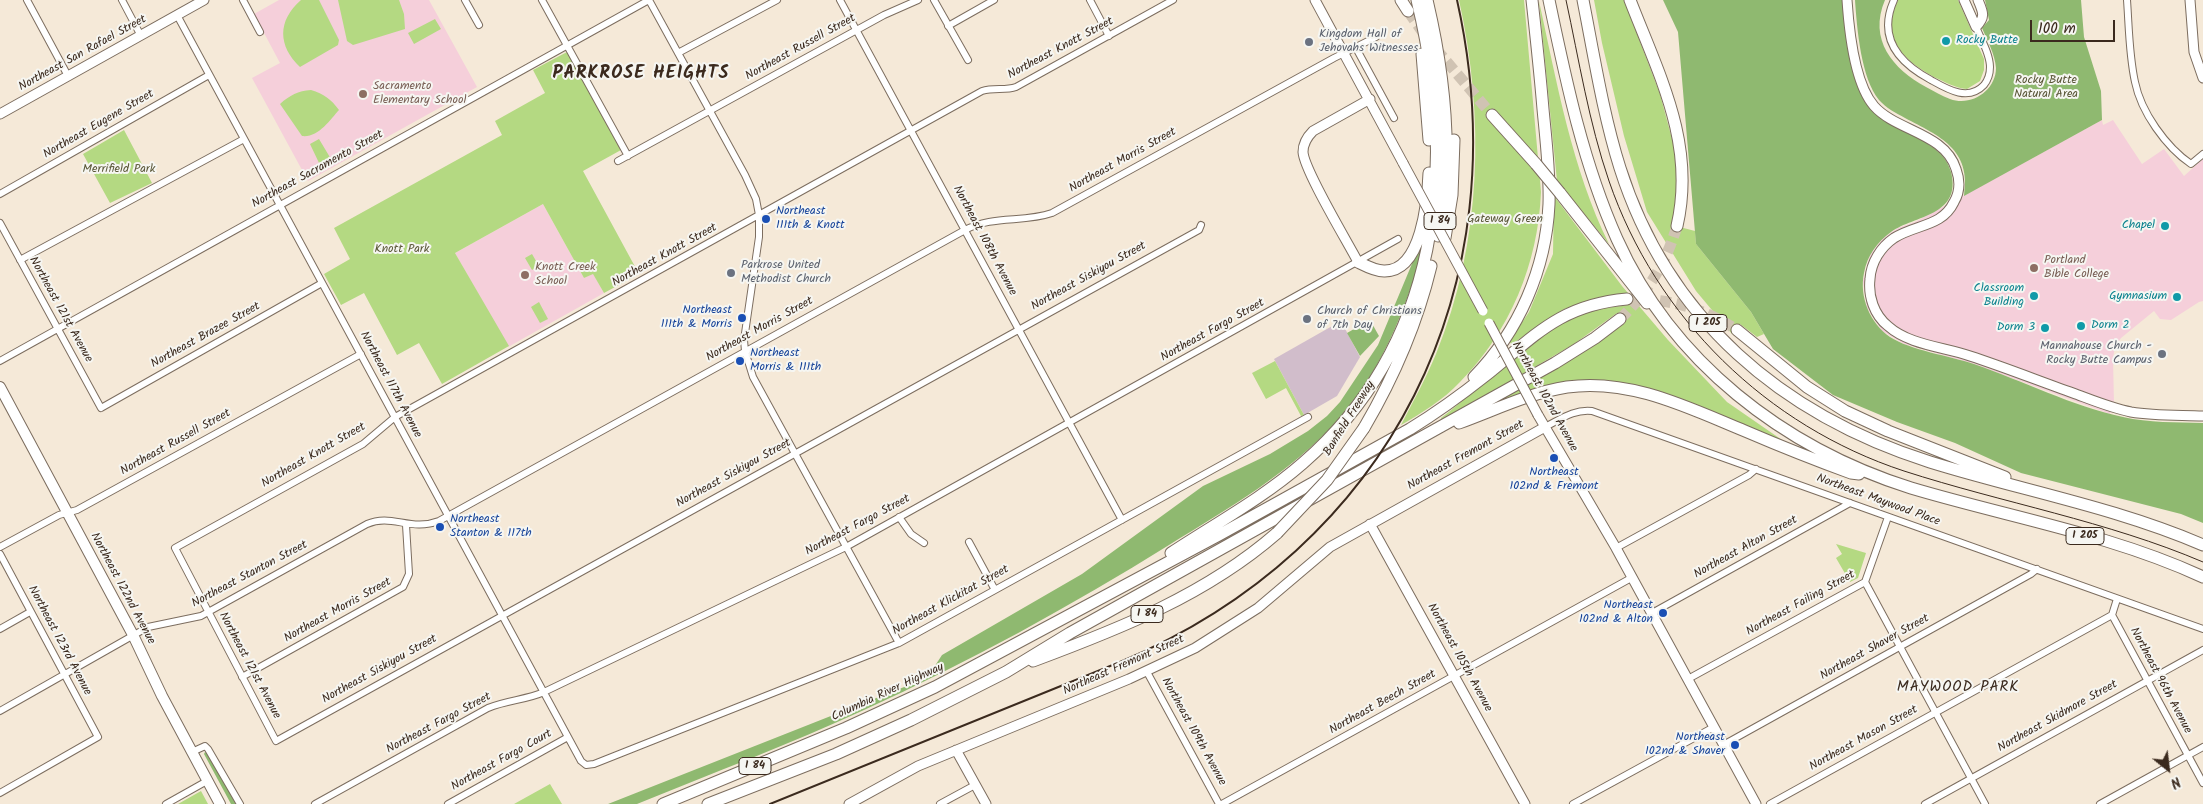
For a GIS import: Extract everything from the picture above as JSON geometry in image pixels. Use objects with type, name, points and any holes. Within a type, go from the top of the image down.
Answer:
[{"type":"highway","points":[[1401,0],[1408,11]]},
{"type":"highway","name":"Banfield Freeway","points":[[1116,589],[1275,485],[1303,463],[1332,435],[1357,406],[1379,374],[1395,344],[1410,309],[1422,270],[1435,199],[1436,109],[1432,71],[1417,0]]},
{"type":"highway","name":"Banfield Freeway","points":[[1006,672],[1076,645],[1178,600],[1228,572],[1277,533],[1327,480],[1364,428],[1405,348],[1426,288],[1440,226],[1446,150],[1446,119],[1440,64],[1427,0]]},
{"type":"highway","points":[[1434,0],[1448,71],[1454,137],[1452,195],[1445,240]]},
{"type":"highway","points":[[1448,404],[1491,359],[1512,328],[1529,294],[1543,250],[1548,218],[1549,173],[1532,0]]},
{"type":"highway","name":"I 205","points":[[1549,0],[1577,124],[1599,197],[1627,260],[1660,314],[1706,368],[1746,404],[1804,442],[1871,474],[1965,504],[2142,553],[2203,577]]},
{"type":"highway","name":"I 205","points":[[1583,0],[1609,129],[1620,169],[1635,209],[1671,275],[1714,331],[1740,357],[1773,385],[1802,405],[1878,444],[1911,456],[2134,520],[2203,545]]},
{"type":"highway","points":[[1630,0],[1664,88],[1678,132],[1682,158],[1683,185],[1677,226]]},
{"type":"highway","points":[[1358,262],[1377,270],[1395,269],[1411,256],[1419,234],[1425,206],[1430,164],[1422,60],[1423,24]]},
{"type":"highway","points":[[1492,115],[1560,193],[1647,303],[1660,314]]},
{"type":"highway","points":[[1116,589],[1219,535],[1410,429],[1448,404],[1486,375],[1533,334],[1554,321],[1595,304],[1627,299]]},
{"type":"highway","points":[[1006,672],[1070,633],[1569,355],[1620,319]]},
{"type":"highway","points":[[1737,330],[1807,387],[1845,411],[1880,428],[2004,476],[2013,485]]},
{"type":"highway","points":[[1429,433],[1542,392],[1579,386],[1616,387],[1661,398],[1851,473],[1871,474]]},
{"type":"highway","name":"Columbia River Highway","points":[[663,804],[846,728],[917,696],[978,665],[1116,589]]},
{"type":"highway","name":"I 84","points":[[708,804],[866,741],[1006,672]]},
{"type":"main road","name":"Northeast San Rafael Street","points":[[0,114],[204,0]]},
{"type":"main road","name":"Northeast 102nd Avenue","points":[[1315,0],[1538,415],[1633,577],[1756,804]]},
{"type":"main road","points":[[1847,0],[1856,62],[1863,88],[1871,102],[1887,117],[1946,151],[1956,166],[1958,179],[1956,198],[1946,215],[1932,223],[1893,238],[1876,257],[1871,272],[1869,290],[1874,306],[1883,321],[1906,337],[1970,356],[2118,409],[2145,414],[2203,416]]},
{"type":"main road","points":[[1964,0],[1976,27],[1982,21],[1984,15],[1979,2]]},
{"type":"main road","points":[[2190,0],[2194,52],[2203,78]]},
{"type":"main road","points":[[1972,17],[1979,13],[1979,2]]},
{"type":"main road","points":[[1358,262],[1309,170],[1304,155],[1305,144],[1309,135],[1317,128],[1370,100]]},
{"type":"main road","name":"Northeast 122nd Avenue","points":[[0,387],[3,400],[68,513],[220,804]]},
{"type":"main road","name":"Northeast Fremont Street","points":[[849,804],[907,772],[1147,672],[1183,654],[1230,627],[1278,592],[1326,550],[1545,427]]},
{"type":"main road","name":"Northeast 105th Avenue","points":[[1370,524],[1525,804]]},
{"type":"main road","points":[[956,750],[986,804]]},
{"type":"street","points":[[27,0],[68,76]]},
{"type":"street","points":[[122,0],[141,36]]},
{"type":"street","points":[[243,0],[260,32]]},
{"type":"street","points":[[465,0],[480,25]]},
{"type":"street","points":[[542,0],[628,156]]},
{"type":"street","points":[[649,0],[750,184],[759,215],[759,243],[745,324],[745,351],[756,384],[899,643]]},
{"type":"street","name":"Northeast Sacramento Street","points":[[0,361],[279,204],[649,0]]},
{"type":"street","points":[[678,53],[777,0]]},
{"type":"street","name":"Northeast 108th Avenue","points":[[840,0],[1122,520]]},
{"type":"street","name":"Northeast Russell Street","points":[[618,161],[857,30],[918,0]]},
{"type":"street","points":[[934,0],[968,60]]},
{"type":"street","points":[[948,26],[994,0]]},
{"type":"street","points":[[1090,0],[1110,36]]},
{"type":"street","points":[[1894,0],[1889,13],[1888,25],[1891,42],[1897,54],[1905,64],[1915,71],[1953,91],[1966,93],[1975,91],[1982,87],[1989,76],[1989,59],[1976,27]]},
{"type":"street","points":[[2127,0],[2133,69],[2138,92],[2160,132],[2175,152],[2191,164],[2203,154]]},
{"type":"street","name":"Northeast Knott Street","points":[[175,548],[364,444],[395,417],[982,91],[1016,87],[1170,1]]},
{"type":"street","name":"Northeast 117th Avenue","points":[[177,15],[581,761],[586,765]]},
{"type":"street","name":"Northeast Morris Street","points":[[242,676],[403,588],[409,574],[406,524],[426,525],[449,516],[965,230],[984,221],[1038,217],[1052,213],[1376,37]]},
{"type":"street","points":[[1356,48],[1394,118]]},
{"type":"street","name":"Northeast Eugene Street","points":[[0,194],[209,75]]},
{"type":"street","points":[[20,260],[244,139]]},
{"type":"street","name":"Northeast 121st Avenue","points":[[0,223],[101,408]]},
{"type":"street","name":"Northeast Siskiyou Street","points":[[276,741],[1199,230],[1201,225]]},
{"type":"street","name":"Northeast Fargo Street","points":[[315,804],[488,708],[501,703],[530,698],[544,692],[846,547],[1398,239]]},
{"type":"street","name":"Northeast Brazee Street","points":[[101,408],[322,283]]},
{"type":"street","name":"Northeast Russell Street","points":[[0,547],[59,514],[77,510],[361,354]]},
{"type":"street","name":"Northeast Maywood Place","points":[[1545,427],[1572,413],[1592,411],[2117,599],[2132,602],[2203,629]]},
{"type":"street","name":"Northeast Klickitat Street","points":[[586,765],[594,764],[899,643],[1308,417]]},
{"type":"street","points":[[1616,548],[1749,475],[1756,469]]},
{"type":"street","name":"Northeast Alton Street","points":[[1652,613],[1850,503]]},
{"type":"street","points":[[899,517],[911,534],[924,543]]},
{"type":"street","name":"Northeast Failing Street","points":[[1688,679],[1865,582],[1888,517]]},
{"type":"street","name":"Northeast Stanton Street","points":[[0,710],[154,625],[186,620],[208,613],[367,524],[384,520],[406,524]]},
{"type":"street","points":[[969,542],[995,590]]},
{"type":"street","name":"Northeast 121st Avenue","points":[[175,548],[276,741]]},
{"type":"street","name":"Northeast 123rd Avenue","points":[[0,554],[98,737],[0,793]]},
{"type":"street","name":"Northeast Shaver Street","points":[[1723,745],[2037,569]]},
{"type":"street","name":"Northeast Beech Street","points":[[1221,804],[1633,577]]},
{"type":"street","points":[[1865,582],[1985,804]]},
{"type":"street","points":[[2112,615],[2117,599]]},
{"type":"street","points":[[0,629],[30,612]]},
{"type":"street","name":"Northeast 96th Avenue","points":[[2112,615],[2203,784]]},
{"type":"street","name":"Northeast Mason Street","points":[[1770,804],[2112,615]]},
{"type":"street","name":"Northeast Skidmore Street","points":[[1924,804],[2203,650]]},
{"type":"street","name":"Northeast 109th Avenue","points":[[1147,672],[1221,804]]},
{"type":"street","points":[[1573,804],[1714,727]]},
{"type":"street","name":"Northeast Fargo Court","points":[[448,804],[568,737]]},
{"type":"street","points":[[192,752],[205,746],[240,804]]},
{"type":"street","points":[[2100,804],[2203,747]]},
{"type":"street","points":[[166,804],[207,781]]},
{"type":"street","points":[[940,804],[975,785]]},
{"type":"shaded area","name":"Sacramento Elementary School","points":[[279,0],[429,0],[477,87],[308,181],[252,78],[280,63],[254,14]]},
{"type":"shaded area","name":"Portland Bible College","points":[[2102,120],[2103,125],[2113,120],[2142,164],[2164,149],[2184,176],[2203,159],[2203,301],[2171,320],[2160,319],[2154,311],[2121,338],[2115,347],[2113,358],[2114,404],[2110,414],[1974,364],[1904,344],[1882,331],[1867,308],[1863,281],[1870,255],[1882,239],[1898,228],[1915,222]]},
{"type":"shaded area","name":"Knott Creek School","points":[[543,204],[584,278],[593,273],[604,293],[508,347],[455,253]]},
{"type":"shaded area","points":[[1341,321],[1360,357],[1337,396],[1304,415],[1274,359]]},
{"type":"green space","points":[[301,0],[319,0],[339,40],[338,45],[300,67],[287,51],[283,34],[288,16]]},
{"type":"green space","points":[[338,0],[399,0],[404,14],[405,29],[353,45],[347,41]]},
{"type":"green space","name":"Gateway Green","points":[[1459,0],[1524,0],[1541,192],[1539,219],[1534,245],[1518,295],[1493,341],[1478,362],[1447,395],[1401,425],[1436,354],[1451,311],[1463,268],[1470,224],[1475,134],[1473,89]]},
{"type":"green space","points":[[1594,0],[1624,0],[1660,94],[1680,169],[1672,225],[1695,231],[1696,244],[1751,312],[1764,334],[1757,337],[1740,324],[1732,334],[1696,291],[1647,212],[1624,136]]},
{"type":"green space","points":[[1663,0],[1843,0],[1849,56],[1862,96],[1878,116],[1938,151],[1946,161],[1951,172],[1953,187],[1950,198],[1943,206],[1891,232],[1881,240],[1870,255],[1865,267],[1863,291],[1872,317],[1883,331],[1898,342],[1974,364],[2066,400],[2123,417],[2163,422],[2203,423],[2203,523],[2181,514],[2021,473],[1955,443],[1897,422],[1833,395],[1773,349],[1751,312],[1696,244],[1678,32]]},
{"type":"green space","name":"Rocky Butte Natural Area","points":[[1855,0],[1885,0],[1881,14],[1880,28],[1882,40],[1887,52],[1903,71],[1914,80],[1947,98],[1966,101],[1974,99],[1987,90],[1995,76],[1994,58],[1982,28],[1989,20],[1985,0],[2081,0],[2084,37],[2101,91],[2102,120],[1964,196],[1965,180],[1963,167],[1958,155],[1941,138],[1888,108],[1873,91],[1861,53]]},
{"type":"green space","points":[[1898,0],[1958,0],[1984,59],[1984,70],[1980,81],[1967,89],[1954,86],[1934,77],[1904,55],[1893,37],[1893,14]]},
{"type":"green space","points":[[1539,1],[1559,94],[1575,156],[1596,215],[1609,244],[1557,181]]},
{"type":"green space","points":[[435,19],[441,29],[414,44],[408,33]]},
{"type":"green space","name":"Knott Park","points":[[567,52],[621,150],[583,171],[639,274],[604,293],[593,274],[584,278],[543,204],[455,253],[509,346],[442,384],[419,343],[397,355],[364,293],[341,305],[324,274],[350,259],[334,228],[502,135],[495,121],[545,93],[533,70]]},
{"type":"green space","points":[[311,90],[327,97],[339,110],[318,131],[308,136],[302,136],[280,104],[294,94]]},
{"type":"green space","name":"Merrifield Park","points":[[124,130],[152,183],[110,203],[83,154]]},
{"type":"green space","points":[[319,139],[331,159],[320,165],[310,144]]},
{"type":"green space","points":[[1554,196],[1622,286],[1668,340],[1727,402],[1782,440],[1779,441],[1666,394],[1607,380],[1543,386],[1487,408],[1592,347],[1625,323],[1617,313],[1574,344],[1442,421],[1441,418],[1513,357],[1551,329],[1572,318],[1594,310],[1628,305],[1625,293],[1564,309],[1512,344],[1509,342],[1529,312],[1553,254]]},
{"type":"green space","points":[[1429,229],[1404,306],[1383,354],[1370,377],[1337,421],[1319,440],[1258,489],[1132,568],[1057,611],[981,653],[903,692],[808,735],[637,804],[608,804],[927,678],[942,655],[1082,574],[1203,486],[1270,454],[1308,431],[1327,416],[1340,402],[1378,345],[1419,247]]},
{"type":"green space","points":[[532,254],[539,266],[532,270],[525,258]]},
{"type":"green space","points":[[539,302],[548,319],[540,323],[531,307]]},
{"type":"green space","points":[[1370,320],[1379,336],[1360,356],[1347,333]]},
{"type":"green space","points":[[1275,361],[1304,415],[1301,416],[1286,388],[1266,399],[1252,373]]},
{"type":"green space","points":[[1836,544],[1866,553],[1858,578],[1850,582],[1836,558],[1842,554]]},
{"type":"green space","points":[[205,752],[236,804],[231,804],[204,754]]},
{"type":"green space","points":[[550,784],[562,804],[514,804]]},
{"type":"green space","points":[[201,791],[208,804],[178,804]]},
{"type":"tunnel","points":[[1408,11],[1424,34]]},
{"type":"tunnel","points":[[1436,49],[1492,115]]},
{"type":"tunnel","points":[[1620,319],[1639,298],[1662,265],[1677,226]]},
{"type":"tunnel","points":[[1627,299],[1657,300],[1685,306],[1698,310],[1737,330]]},
{"type":"tram line","points":[[1566,0],[1585,91],[1602,159],[1630,231],[1656,278],[1687,321],[1723,361],[1763,396],[1807,426],[1854,451],[1904,471],[2130,535],[2203,562]]},
{"type":"railway","points":[[770,804],[1120,662],[1215,613],[1296,551],[1363,478],[1414,396],[1450,305],[1469,208],[1472,106],[1457,0]]},
{"type":"place","name":"Rocky Butte","points":[[1946,41]]},
{"type":"place","name":"Kingdom Hall of Jehovahs Witnesses","points":[[1309,42]]},
{"type":"place","name":"Sacramento Elementary School","points":[[363,94]]},
{"type":"place","name":"Northeast 111th & Knott","points":[[766,219]]},
{"type":"place","name":"Chapel","points":[[2165,226]]},
{"type":"place","name":"Portland Bible College","points":[[2034,268]]},
{"type":"place","name":"Parkrose United Methodist Church","points":[[731,273]]},
{"type":"place","name":"Knott Creek School","points":[[525,275]]},
{"type":"place","name":"Classroom Building","points":[[2034,296]]},
{"type":"place","name":"Gymnasium","points":[[2177,297]]},
{"type":"place","name":"Northeast 111th & Morris","points":[[742,318]]},
{"type":"place","name":"Church of Christians of 7th Day","points":[[1307,319]]},
{"type":"place","name":"Dorm 2","points":[[2081,326]]},
{"type":"place","name":"Dorm 3","points":[[2045,328]]},
{"type":"place","name":"Mannahouse Church - Rocky Butte Campus","points":[[2162,354]]},
{"type":"place","name":"Northeast Morris & 111th","points":[[740,361]]},
{"type":"place","name":"Northeast 102nd & Fremont","points":[[1554,458]]},
{"type":"place","name":"Northeast Stanton & 117th","points":[[440,527]]},
{"type":"place","name":"Northeast 102nd & Alton","points":[[1663,613]]},
{"type":"place","name":"Northeast 102nd & Shaver","points":[[1735,745]]},
{"type":"district","name":"PARKROSE HEIGHTS","points":[[641,75]]},
{"type":"district","name":"MAYWOOD PARK","points":[[1958,688]]}]
